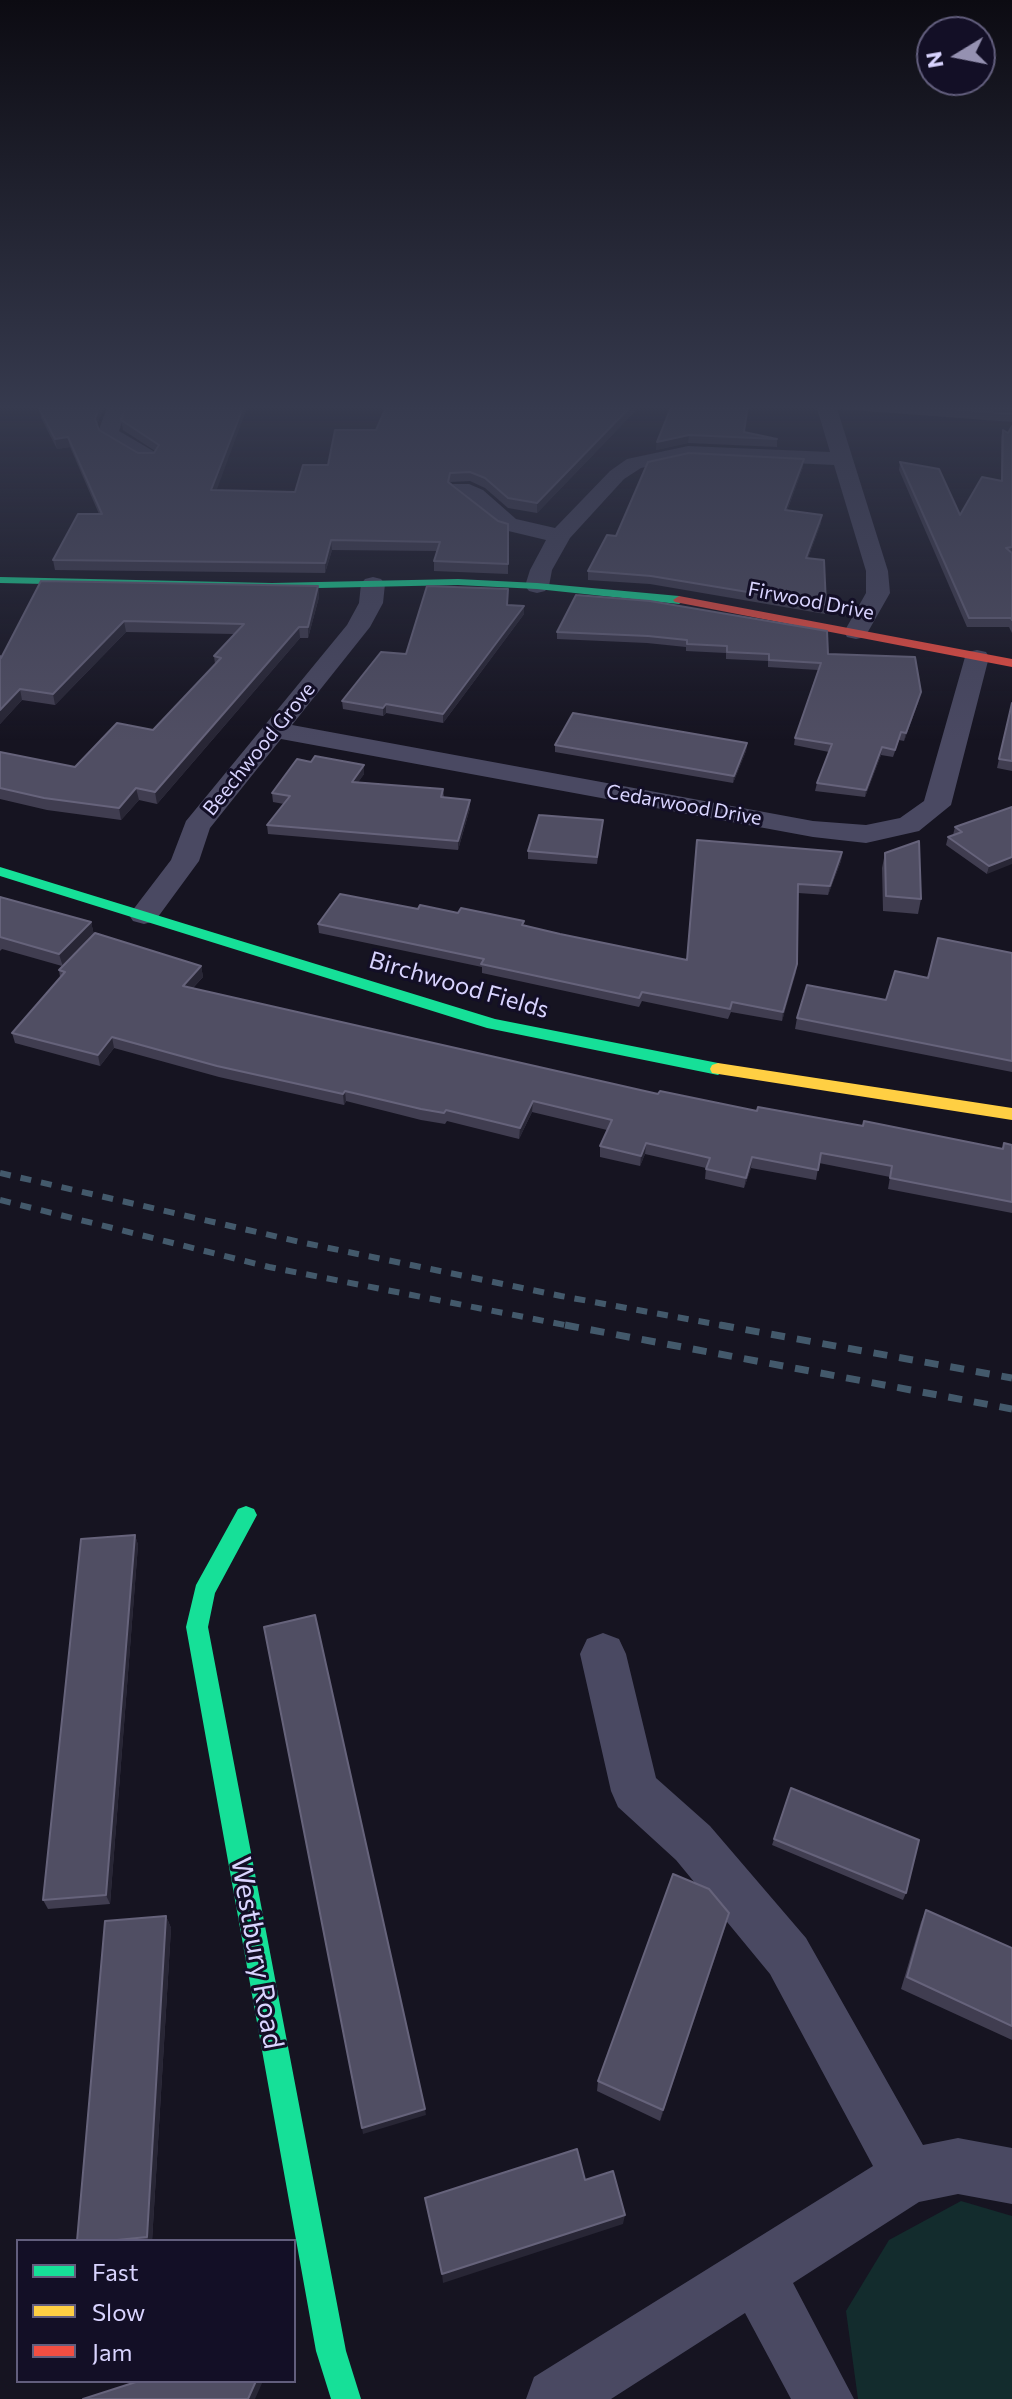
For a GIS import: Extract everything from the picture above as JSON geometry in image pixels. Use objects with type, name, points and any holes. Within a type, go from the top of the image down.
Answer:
[{"type":"street","points":[[499,517],[521,529],[560,535]]},
{"type":"street","points":[[537,586],[549,553],[560,535],[577,517]]},
{"type":"street","points":[[856,632],[878,593],[877,571],[859,517]]},
{"type":"street","name":"Firwood Drive","points":[[0,580],[272,586],[458,582],[537,586],[650,596],[738,609],[1012,663]]},
{"type":"street","name":"Beechwood Grove","points":[[144,915],[185,861],[196,827],[358,627],[371,603],[373,584]]},
{"type":"street","name":"Cedarwood Drive","points":[[275,730],[813,829],[866,834],[909,825],[937,805],[977,657]]},
{"type":"street","name":"Birchwood Fields","points":[[0,871],[493,1024],[719,1069],[1012,1114]]},
{"type":"street","name":"Westbury Road","points":[[246,1515],[204,1592],[197,1627],[331,2351],[346,2399]]},
{"type":"street","points":[[556,2399],[755,2273],[960,2173],[788,1956],[693,1843],[635,1791],[603,1654]]},
{"type":"street","points":[[755,2273],[824,2399]]},
{"type":"green space","points":[[961,2201],[1012,2216],[1012,2399],[858,2399],[846,2311],[889,2240]]},
{"type":"building","points":[[76,517],[493,517],[508,524],[508,564],[434,561],[440,542],[331,540],[325,563],[53,560]]},
{"type":"building","points":[[624,517],[821,517],[806,558],[824,560],[826,605],[651,576],[588,571],[607,535],[616,536]]},
{"type":"building","points":[[924,517],[1012,517],[1012,547],[1006,548],[1012,553],[1012,620],[969,618]]},
{"type":"building","points":[[41,581],[318,586],[308,627],[299,627],[155,792],[136,788],[119,808],[44,798],[0,788],[0,752],[75,767],[117,723],[153,730],[221,658],[214,656],[244,624],[124,621],[53,694],[20,689],[0,710],[0,656]]},
{"type":"building","points":[[427,586],[508,589],[507,605],[524,606],[443,714],[386,704],[383,708],[342,701],[381,652],[406,654]]},
{"type":"building","points":[[576,595],[650,601],[827,631],[828,654],[915,657],[921,692],[906,733],[901,732],[895,750],[882,747],[866,790],[817,783],[832,744],[795,738],[821,663],[769,660],[769,654],[727,652],[727,646],[687,644],[687,640],[557,632]]},
{"type":"building","points":[[1012,703],[1012,761],[999,759]]},
{"type":"building","points":[[573,713],[747,743],[734,776],[555,745]]},
{"type":"building","points":[[315,756],[364,765],[352,782],[443,789],[441,797],[470,800],[458,841],[267,825],[290,796],[272,793],[297,759],[311,762]]},
{"type":"building","points":[[1012,807],[1012,857],[989,866],[948,837],[962,832],[955,827]]},
{"type":"building","points":[[539,815],[603,820],[597,857],[528,851]]},
{"type":"building","points":[[697,840],[842,852],[830,886],[798,884],[797,964],[783,1012],[732,1002],[730,1009],[642,992],[639,998],[481,964],[484,959],[318,924],[340,894],[418,909],[420,905],[458,913],[461,908],[524,921],[522,925],[560,934],[687,960]]},
{"type":"building","points":[[919,841],[921,899],[886,896],[885,853]]},
{"type":"building","points":[[0,897],[91,922],[59,954],[0,937]]},
{"type":"building","points":[[95,933],[201,966],[183,986],[658,1094],[660,1091],[757,1111],[758,1107],[863,1126],[864,1121],[1003,1149],[1004,1143],[1012,1145],[1012,1202],[890,1178],[892,1166],[821,1153],[818,1170],[752,1157],[746,1178],[706,1169],[710,1158],[646,1143],[641,1156],[600,1146],[612,1120],[533,1101],[520,1128],[446,1110],[444,1113],[421,1109],[217,1066],[112,1037],[98,1055],[12,1033],[65,972],[59,970]]},
{"type":"building","points":[[938,938],[1012,953],[1012,1061],[797,1018],[807,985],[886,1000],[895,971],[928,978]]},
{"type":"building","points":[[135,1535],[106,1895],[43,1900],[81,1539]]},
{"type":"building","points":[[315,1615],[425,2109],[362,2128],[264,1627]]},
{"type":"building","points":[[791,1788],[919,1840],[906,1893],[774,1839]]},
{"type":"building","points":[[673,1874],[709,1889],[729,1913],[663,2110],[598,2081]]},
{"type":"building","points":[[926,1910],[1012,1948],[1012,2026],[907,1977]]},
{"type":"building","points":[[166,1916],[147,2237],[77,2239],[105,1921]]},
{"type":"building","points":[[577,2149],[585,2180],[613,2171],[625,2215],[442,2274],[425,2198]]},
{"type":"building","points":[[133,2383],[255,2383],[248,2399],[83,2399]]},
{"type":"railway","points":[[0,1173],[300,1242],[561,1296],[727,1326]]},
{"type":"railway","points":[[0,1200],[269,1267],[575,1327]]},
{"type":"railway","points":[[565,1325],[1012,1409]]},
{"type":"railway","points":[[720,1325],[727,1326]]},
{"type":"railway","points":[[727,1326],[1012,1378]]},
{"type":"railway","points":[[727,1326],[731,1327]]},
{"type":"traffic: fast","points":[[0,580],[272,586],[458,582],[537,586],[679,600]]},
{"type":"traffic: fast","points":[[0,871],[493,1024],[718,1069]]},
{"type":"traffic: fast","points":[[246,1515],[204,1592],[197,1627],[331,2351],[346,2399]]},
{"type":"traffic: slow","points":[[718,1069],[1012,1114]]},
{"type":"traffic: jam","points":[[679,600],[1012,663]]}]
